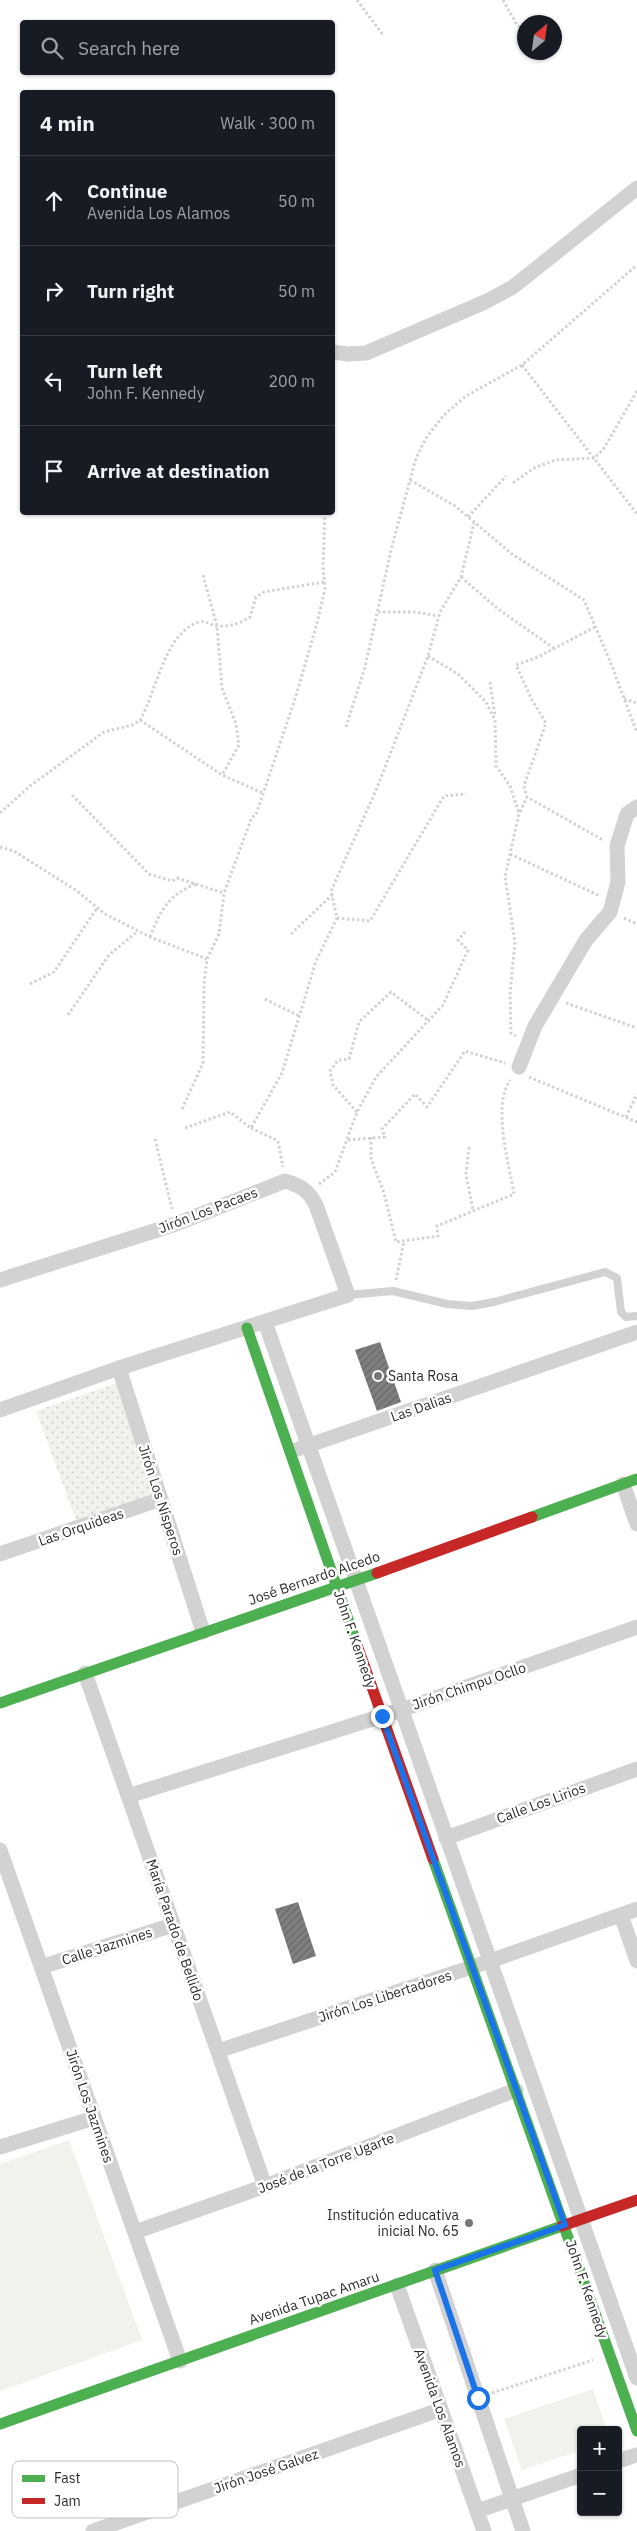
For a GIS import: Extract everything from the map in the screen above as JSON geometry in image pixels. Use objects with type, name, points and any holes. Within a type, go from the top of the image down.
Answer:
[{"type":"street","points":[[335,352],[366,353],[485,302],[513,287],[637,188]]},
{"type":"street","points":[[519,1066],[535,1026],[586,940],[610,912],[618,882],[617,846],[627,814],[637,807]]},
{"type":"street","points":[[0,1410],[119,1368],[348,1295],[316,1205],[309,1192],[299,1185],[285,1181]]},
{"type":"street","name":"Jirón Los Pacaes","points":[[0,1280],[176,1224],[285,1181]]},
{"type":"street","name":"John F. Kennedy","points":[[265,1322],[582,2219],[632,2347],[637,2378]]},
{"type":"street","name":"John F. Kennedy","points":[[247,1328],[382,1716],[637,2431]]},
{"type":"street","name":"Las Dalias","points":[[290,1452],[637,1332]]},
{"type":"street","name":"Jirón Los Nísperos","points":[[119,1368],[203,1632]]},
{"type":"street","points":[[630,1481],[637,1524]]},
{"type":"street","name":"José Bernardo Alcedo","points":[[0,1703],[355,1581],[630,1481]]},
{"type":"street","name":"Las Orquideas","points":[[0,1554],[161,1499]]},
{"type":"street","name":"Jirón Chimpu Ocllo","points":[[128,1796],[401,1710],[637,1627]]},
{"type":"street","name":"María Parado de Bellido","points":[[85,1673],[265,2186]]},
{"type":"street","name":"Calle Los Lirios","points":[[446,1838],[637,1769]]},
{"type":"street","name":"Jirón Los Jazmines","points":[[0,1850],[180,2361]]},
{"type":"street","name":"Jirón Los Libertadores","points":[[218,2051],[490,1962],[637,1909]]},
{"type":"street","points":[[620,1915],[637,1961]]},
{"type":"street","name":"Calle Jazmines","points":[[41,1966],[173,1924]]},
{"type":"street","name":"José de la Torre Ugarte","points":[[134,2232],[265,2186],[516,2090]]},
{"type":"street","points":[[0,2148],[94,2118]]},
{"type":"street","name":"Avenida Tupac Amaru","points":[[0,2424],[637,2200]]},
{"type":"street","points":[[435,2270],[523,2531]]},
{"type":"street","name":"Avenida Los Alamos","points":[[396,2284],[484,2531]]},
{"type":"street","name":"Jirón José Galvez","points":[[178,2501],[440,2410]]},
{"type":"street","points":[[622,2460],[637,2455]]},
{"type":"street","points":[[477,2511],[577,2475]]},
{"type":"street","name":"Jirón José Galvez","points":[[93,2531],[130,2518]]},
{"type":"lane","points":[[348,1295],[394,1290],[447,1304],[472,1306],[494,1302],[605,1272],[617,1278],[621,1312],[626,1317],[637,1316]]},
{"type":"path","points":[[357,0],[382,36]]},
{"type":"path","points":[[503,0],[517,25]]},
{"type":"path","points":[[346,727],[365,667],[392,546],[416,458],[442,416],[466,396],[522,365],[637,266]]},
{"type":"path","points":[[522,365],[637,514]]},
{"type":"path","points":[[513,482],[534,468],[555,460],[594,458],[603,450],[637,391]]},
{"type":"path","points":[[468,517],[506,476]]},
{"type":"path","points":[[410,480],[456,506],[512,554],[584,600],[637,733]]},
{"type":"path","points":[[182,1109],[204,1063],[204,984],[207,959],[219,934],[224,893],[263,793],[296,696],[317,623],[324,582],[325,515]]},
{"type":"path","points":[[251,1128],[282,1073],[316,961],[337,918],[331,891],[377,788],[428,656],[438,616],[461,577],[474,522]]},
{"type":"path","points":[[203,575],[217,626],[222,688],[236,724],[239,745],[222,775]]},
{"type":"path","points":[[461,577],[498,609],[555,649]]},
{"type":"path","points":[[0,813],[30,786],[104,732],[132,725],[140,720],[160,669],[184,631],[194,624],[204,621],[217,626],[239,624],[250,617],[256,597],[264,592],[324,582]]},
{"type":"path","points":[[378,612],[415,612],[438,616]]},
{"type":"path","points":[[595,627],[555,649],[516,665],[532,700],[546,722],[524,786],[528,797],[589,833],[617,846]]},
{"type":"path","points":[[428,656],[458,674],[486,702],[496,720]]},
{"type":"path","points":[[490,682],[496,720],[496,766],[510,786],[519,813]]},
{"type":"path","points":[[624,698],[637,704]]},
{"type":"path","points":[[140,720],[222,775],[263,793]]},
{"type":"path","points":[[337,918],[370,921],[444,796],[466,794]]},
{"type":"path","points":[[72,795],[149,874],[172,881],[177,878],[198,883],[224,893]]},
{"type":"path","points":[[528,797],[519,813],[505,877],[515,942],[510,994],[511,1033],[528,1045]]},
{"type":"path","points":[[0,847],[14,851],[77,891],[97,908],[138,932],[207,959]]},
{"type":"path","points":[[510,854],[599,895],[610,912]]},
{"type":"path","points":[[150,937],[161,909],[187,887],[198,883]]},
{"type":"path","points":[[291,934],[332,895]]},
{"type":"path","points":[[30,984],[54,972],[97,908]]},
{"type":"path","points":[[68,1015],[110,955],[138,932]]},
{"type":"path","points":[[309,1192],[335,1172],[357,1112],[376,1077],[442,1005],[468,950],[458,940],[465,932]]},
{"type":"path","points":[[357,1112],[333,1085],[330,1071],[338,1060],[349,1059],[358,1022],[391,992],[429,1021]]},
{"type":"path","points":[[552,998],[637,1028]]},
{"type":"path","points":[[265,999],[299,1016]]},
{"type":"path","points":[[348,1140],[385,1137],[382,1129],[415,1094],[427,1108],[465,1050],[519,1066],[528,1076],[637,1122]]},
{"type":"path","points":[[371,1137],[371,1160],[384,1193],[396,1242],[438,1236],[437,1226],[514,1194],[503,1132],[502,1096],[519,1066]]},
{"type":"path","points":[[626,1117],[637,1094]]},
{"type":"path","points":[[185,1128],[230,1112],[251,1128],[278,1141],[285,1181]]},
{"type":"path","points":[[155,1139],[176,1224]]},
{"type":"path","points":[[469,1147],[466,1174],[473,1210]]},
{"type":"path","points":[[394,1290],[404,1241]]},
{"type":"path","points":[[478,2398],[610,2354]]},
{"type":"shaded area","points":[[120,1382],[157,1494],[77,1523],[36,1411]]},
{"type":"shaded area","points":[[69,2140],[142,2340],[0,2391],[0,2164]]},
{"type":"shaded area","points":[[593,2389],[606,2426],[577,2426],[577,2451],[522,2470],[504,2419]]},
{"type":"building","name":"Santa Rosa","points":[[380,1342],[401,1402],[377,1411],[355,1350]]},
{"type":"building","points":[[298,1902],[316,1956],[293,1964],[275,1909]]},
{"type":"traffic: fast","points":[[247,1328],[357,1645]]},
{"type":"traffic: fast","points":[[532,1517],[637,1479]]},
{"type":"traffic: fast","points":[[0,1703],[377,1573]]},
{"type":"traffic: fast","points":[[433,1859],[637,2431]]},
{"type":"traffic: fast","points":[[0,2424],[562,2226]]},
{"type":"traffic: jam","points":[[377,1573],[532,1517]]},
{"type":"traffic: jam","points":[[357,1645],[433,1859]]},
{"type":"traffic: jam","points":[[562,2226],[637,2200]]},
{"type":"place","name":"Santa Rosa","points":[[378,1376]]},
{"type":"place","name":"Institución educativa inicial No. 65","points":[[469,2223]]},
{"type":"route","points":[[382,1716],[565,2225],[435,2270],[478,2398]]}]
